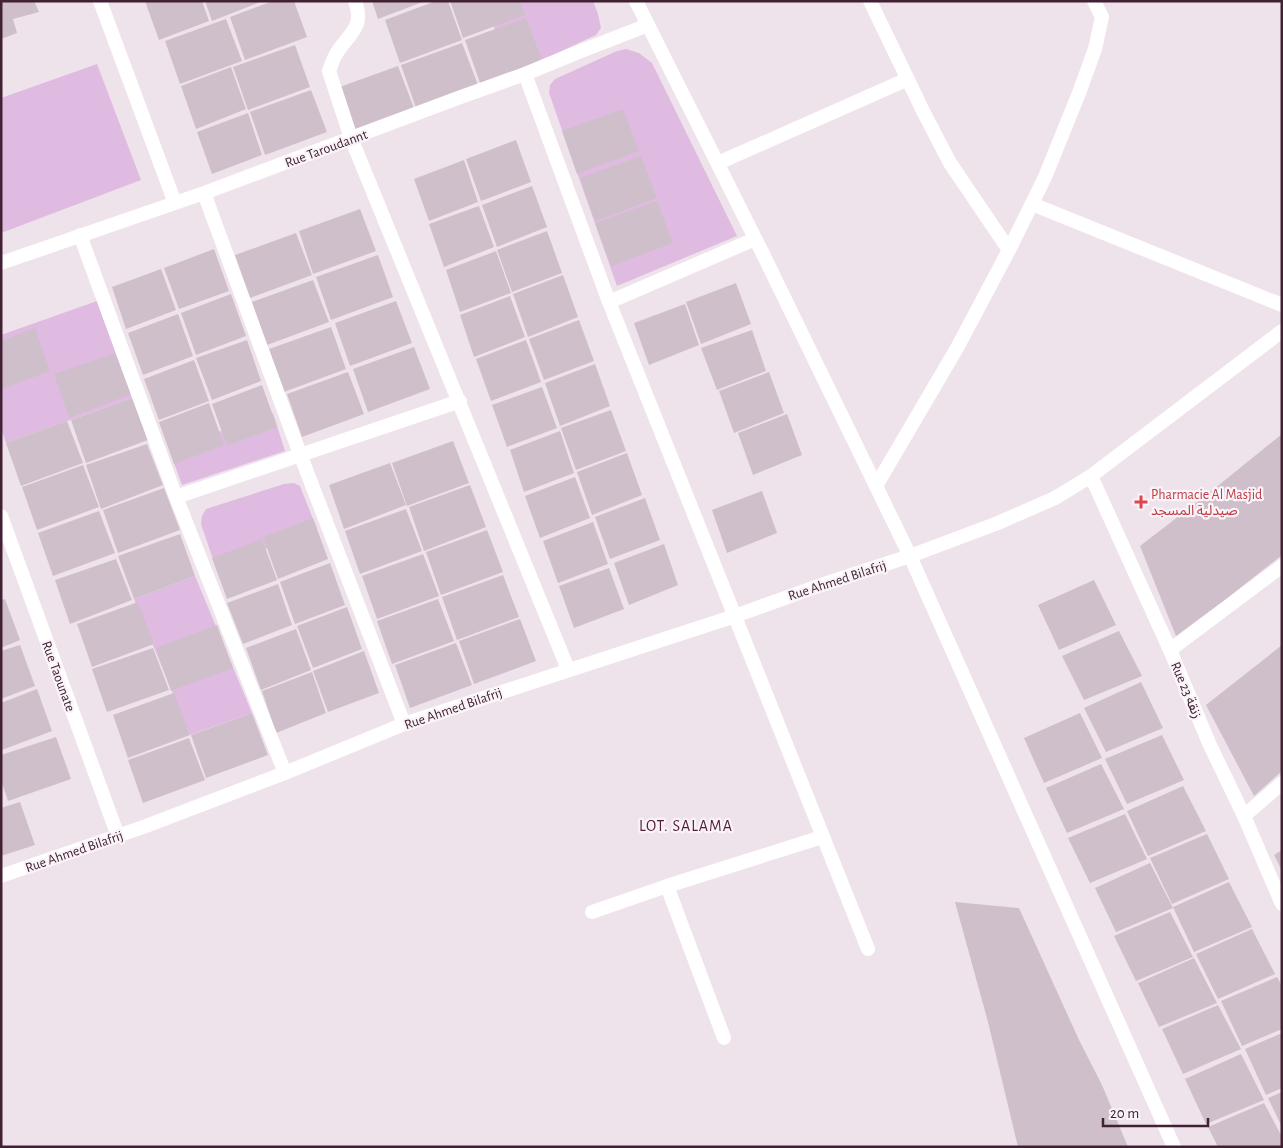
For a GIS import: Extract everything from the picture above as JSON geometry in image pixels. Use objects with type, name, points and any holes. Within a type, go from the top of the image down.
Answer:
[{"type":"street","points":[[100,1],[176,203]]},
{"type":"street","points":[[355,1],[359,11],[357,26],[335,56],[328,71],[351,138],[568,669]]},
{"type":"street","points":[[636,1],[718,163],[910,556],[1174,1147]]},
{"type":"street","points":[[870,1],[950,163],[1009,250]]},
{"type":"street","points":[[876,486],[957,348],[1032,204],[1079,93],[1095,49],[1102,17],[1094,1]]},
{"type":"street","name":"Rue Taroudannt","points":[[1,263],[204,193],[525,74],[576,52],[648,25]]},
{"type":"street","points":[[525,74],[609,302],[868,949]]},
{"type":"street","points":[[718,163],[908,78]]},
{"type":"street","points":[[204,193],[300,454],[404,724]]},
{"type":"street","points":[[1032,204],[1282,304]]},
{"type":"street","points":[[80,235],[176,497],[285,773]]},
{"type":"street","points":[[609,302],[755,239]]},
{"type":"street","name":"Rue Ahmed Bilafrij","points":[[1,876],[118,836],[285,773],[404,724],[735,616],[910,556],[1006,520],[1055,498],[1091,476],[1282,331]]},
{"type":"street","points":[[176,497],[460,401]]},
{"type":"street","name":"Rue 23 زنقة","points":[[1091,476],[1282,904]]},
{"type":"street","name":"Rue Taounate","points":[[1,516],[118,836]]},
{"type":"street","points":[[1170,650],[1282,566]]},
{"type":"street","points":[[1244,816],[1282,783]]},
{"type":"street","points":[[592,912],[822,837]]},
{"type":"street","points":[[667,886],[724,1038]]},
{"type":"shaded area","points":[[484,1],[593,1],[601,28],[596,35],[511,72]]},
{"type":"shaded area","points":[[626,49],[639,53],[652,63],[737,236],[617,286],[549,93],[550,85],[555,79],[617,51]]},
{"type":"shaded area","points":[[97,64],[141,180],[1,233],[1,98]]},
{"type":"shaded area","points":[[97,301],[132,398],[6,443],[1,428],[1,335]]},
{"type":"shaded area","points":[[273,413],[285,451],[182,485],[169,449]]},
{"type":"shaded area","points":[[294,483],[300,486],[317,529],[216,568],[201,524],[202,516],[206,509],[284,484]]},
{"type":"shaded area","points":[[195,576],[252,713],[190,735],[134,599]]},
{"type":"building","points":[[1,1],[34,1],[39,12],[13,19],[17,33],[1,39]]},
{"type":"building","points":[[145,1],[202,1],[209,21],[159,40]]},
{"type":"building","points":[[205,1],[263,1],[212,21]]},
{"type":"building","points":[[273,1],[294,1],[307,37],[245,60],[230,17]]},
{"type":"building","points":[[372,1],[425,1],[378,19]]},
{"type":"building","points":[[436,1],[448,1],[462,40],[400,63],[385,20]]},
{"type":"building","points":[[450,1],[520,1],[525,15],[463,38]]},
{"type":"building","points":[[526,18],[542,60],[480,83],[465,40]]},
{"type":"building","points":[[226,19],[242,61],[180,84],[165,41]]},
{"type":"building","points":[[462,43],[478,85],[416,108],[401,65]]},
{"type":"building","points":[[295,45],[310,87],[248,110],[233,67]]},
{"type":"building","points":[[398,66],[414,108],[352,131],[337,88]]},
{"type":"building","points":[[231,67],[246,109],[196,129],[181,86]]},
{"type":"building","points":[[311,90],[327,132],[265,155],[250,112]]},
{"type":"building","points":[[623,109],[639,151],[577,174],[562,131]]},
{"type":"building","points":[[248,113],[262,155],[212,174],[197,132]]},
{"type":"building","points":[[516,140],[531,182],[481,201],[466,159]]},
{"type":"building","points":[[641,156],[657,198],[595,221],[580,178]]},
{"type":"building","points":[[464,160],[478,202],[429,221],[414,179]]},
{"type":"building","points":[[532,186],[547,227],[497,247],[482,205]]},
{"type":"building","points":[[657,201],[673,243],[611,266],[595,223]]},
{"type":"building","points":[[479,206],[494,247],[444,267],[429,224]]},
{"type":"building","points":[[360,209],[376,251],[313,274],[299,231]]},
{"type":"building","points":[[547,231],[562,273],[512,292],[497,250]]},
{"type":"building","points":[[296,233],[312,275],[250,298],[235,255]]},
{"type":"building","points":[[214,249],[229,291],[179,309],[164,268]]},
{"type":"building","points":[[496,251],[511,293],[460,312],[446,270]]},
{"type":"building","points":[[378,255],[393,297],[331,320],[316,277]]},
{"type":"building","points":[[161,269],[176,310],[126,329],[112,287]]},
{"type":"building","points":[[563,275],[578,317],[528,337],[513,294]]},
{"type":"building","points":[[313,280],[329,322],[267,345],[252,302]]},
{"type":"building","points":[[736,283],[751,324],[701,344],[686,302]]},
{"type":"building","points":[[231,294],[246,336],[196,355],[181,313]]},
{"type":"building","points":[[510,296],[525,337],[474,357],[460,315]]},
{"type":"building","points":[[396,301],[412,343],[350,366],[335,323]]},
{"type":"building","points":[[685,304],[699,345],[649,365],[634,323]]},
{"type":"building","points":[[178,314],[193,356],[143,375],[128,333]]},
{"type":"building","points":[[579,320],[594,361],[544,380],[529,339]]},
{"type":"building","points":[[331,327],[346,369],[284,392],[269,349]]},
{"type":"building","points":[[35,328],[50,371],[1,389],[1,341]]},
{"type":"building","points":[[752,330],[766,371],[717,390],[701,348]]},
{"type":"building","points":[[247,340],[261,381],[212,400],[196,358]]},
{"type":"building","points":[[526,340],[541,382],[491,401],[476,359]]},
{"type":"building","points":[[414,347],[430,389],[368,412],[353,369]]},
{"type":"building","points":[[115,353],[131,394],[69,418],[54,374]]},
{"type":"building","points":[[194,360],[209,401],[159,420],[144,379]]},
{"type":"building","points":[[595,364],[610,406],[560,426],[545,383]]},
{"type":"building","points":[[348,372],[364,414],[302,437],[287,394]]},
{"type":"building","points":[[769,372],[784,413],[734,433],[719,391]]},
{"type":"building","points":[[262,385],[277,427],[227,446],[212,404]]},
{"type":"building","points":[[542,387],[557,428],[507,447],[492,405]]},
{"type":"building","points":[[132,398],[148,440],[86,463],[71,420]]},
{"type":"building","points":[[209,403],[224,445],[174,464],[159,422]]},
{"type":"building","points":[[611,410],[626,451],[576,470],[561,428]]},
{"type":"building","points":[[787,414],[802,455],[753,475],[738,433]]},
{"type":"building","points":[[67,421],[83,463],[21,486],[6,443]]},
{"type":"building","points":[[560,431],[574,473],[524,492],[510,450]]},
{"type":"building","points":[[1282,434],[1282,555],[1176,636],[1140,546]]},
{"type":"building","points":[[453,441],[469,483],[407,506],[392,463]]},
{"type":"building","points":[[147,444],[163,485],[101,509],[86,465]]},
{"type":"building","points":[[627,453],[642,495],[592,515],[577,472]]},
{"type":"building","points":[[390,463],[406,505],[344,529],[329,485]]},
{"type":"building","points":[[83,465],[99,507],[37,530],[22,487]]},
{"type":"building","points":[[575,477],[590,518],[540,538],[525,496]]},
{"type":"building","points":[[470,485],[486,527],[424,551],[409,507]]},
{"type":"building","points":[[164,488],[180,530],[118,553],[103,510]]},
{"type":"building","points":[[762,491],[777,533],[727,553],[712,510]]},
{"type":"building","points":[[645,498],[660,540],[610,559],[595,517]]},
{"type":"building","points":[[406,509],[422,551],[360,574],[345,531]]},
{"type":"building","points":[[99,511],[115,553],[53,576],[38,533]]},
{"type":"building","points":[[313,518],[328,559],[278,579],[263,537]]},
{"type":"building","points":[[593,522],[608,564],[558,583],[543,541]]},
{"type":"building","points":[[487,530],[503,572],[441,595],[426,552]]},
{"type":"building","points":[[180,534],[195,576],[134,599],[118,556]]},
{"type":"building","points":[[262,539],[277,580],[227,599],[212,558]]},
{"type":"building","points":[[664,544],[678,585],[629,605],[614,563]]},
{"type":"building","points":[[423,554],[439,596],[377,619],[362,576]]},
{"type":"building","points":[[116,559],[132,600],[70,624],[55,580]]},
{"type":"building","points":[[330,563],[345,605],[295,624],[280,582]]},
{"type":"building","points":[[609,568],[624,609],[574,628],[559,586]]},
{"type":"building","points":[[503,575],[519,617],[457,640],[442,597]]},
{"type":"building","points":[[1094,580],[1116,625],[1059,650],[1038,605]]},
{"type":"building","points":[[278,584],[292,625],[243,644],[227,603]]},
{"type":"building","points":[[5,599],[20,640],[1,648],[1,600]]},
{"type":"building","points":[[438,599],[454,641],[392,664],[377,621]]},
{"type":"building","points":[[138,602],[154,644],[92,667],[77,624]]},
{"type":"building","points":[[347,607],[362,649],[313,668],[297,626]]},
{"type":"building","points":[[520,619],[536,661],[474,684],[459,641]]},
{"type":"building","points":[[217,625],[233,668],[171,691],[156,648]]},
{"type":"building","points":[[296,629],[311,670],[261,690],[246,648]]},
{"type":"building","points":[[1119,631],[1142,676],[1084,700],[1062,656]]},
{"type":"building","points":[[456,643],[472,685],[410,708],[395,665]]},
{"type":"building","points":[[20,645],[35,686],[1,699],[1,651]]},
{"type":"building","points":[[1282,645],[1282,771],[1254,796],[1206,705]]},
{"type":"building","points":[[153,648],[169,690],[107,712],[92,669]]},
{"type":"building","points":[[364,651],[379,693],[328,712],[313,671]]},
{"type":"building","points":[[312,672],[326,713],[276,733],[262,691]]},
{"type":"building","points":[[1141,682],[1163,728],[1106,752],[1084,708]]},
{"type":"building","points":[[37,689],[52,731],[2,750],[1,703]]},
{"type":"building","points":[[174,693],[190,735],[128,758],[113,715]]},
{"type":"building","points":[[252,713],[268,755],[206,778],[191,735]]},
{"type":"building","points":[[1080,713],[1102,758],[1044,783],[1024,738]]},
{"type":"building","points":[[1162,735],[1184,780],[1127,804],[1105,759]]},
{"type":"building","points":[[56,737],[71,779],[8,801],[1,780],[1,755]]},
{"type":"building","points":[[189,738],[205,780],[143,803],[128,760]]},
{"type":"building","points":[[1101,764],[1124,809],[1067,833],[1046,788]]},
{"type":"building","points":[[1183,786],[1206,831],[1148,856],[1127,811]]},
{"type":"building","points":[[20,802],[35,845],[1,856],[1,808]]},
{"type":"building","points":[[1125,814],[1147,859],[1090,883],[1068,838]]},
{"type":"building","points":[[1207,834],[1229,879],[1172,904],[1150,858]]},
{"type":"building","points":[[1282,850],[1282,871],[1274,855]]},
{"type":"building","points":[[1150,863],[1173,908],[1116,932],[1095,888]]},
{"type":"building","points":[[1229,882],[1252,927],[1194,952],[1173,907]]},
{"type":"building","points":[[955,902],[1019,908],[1079,1040],[1102,1085],[1128,1147],[1018,1147],[988,1022]]},
{"type":"building","points":[[1170,912],[1193,957],[1136,981],[1114,936]]},
{"type":"building","points":[[1252,929],[1275,974],[1218,999],[1196,954]]},
{"type":"building","points":[[1194,958],[1217,1003],[1159,1027],[1138,983]]},
{"type":"building","points":[[1277,977],[1282,986],[1282,1029],[1242,1046],[1221,1001]]},
{"type":"building","points":[[1218,1005],[1241,1049],[1183,1074],[1162,1029]]},
{"type":"building","points":[[1282,1033],[1282,1088],[1266,1095],[1245,1049]]},
{"type":"building","points":[[1241,1054],[1264,1100],[1206,1124],[1185,1079]]},
{"type":"building","points":[[1282,1092],[1282,1127],[1268,1098]]},
{"type":"building","points":[[1264,1103],[1282,1137],[1282,1147],[1218,1147],[1208,1127]]},
{"type":"place","name":"Pharmacie Al Masjid صيدلية المسجد","points":[[1141,502]]},
{"type":"district","name":"LOT. SALAMA","points":[[686,825]]}]
